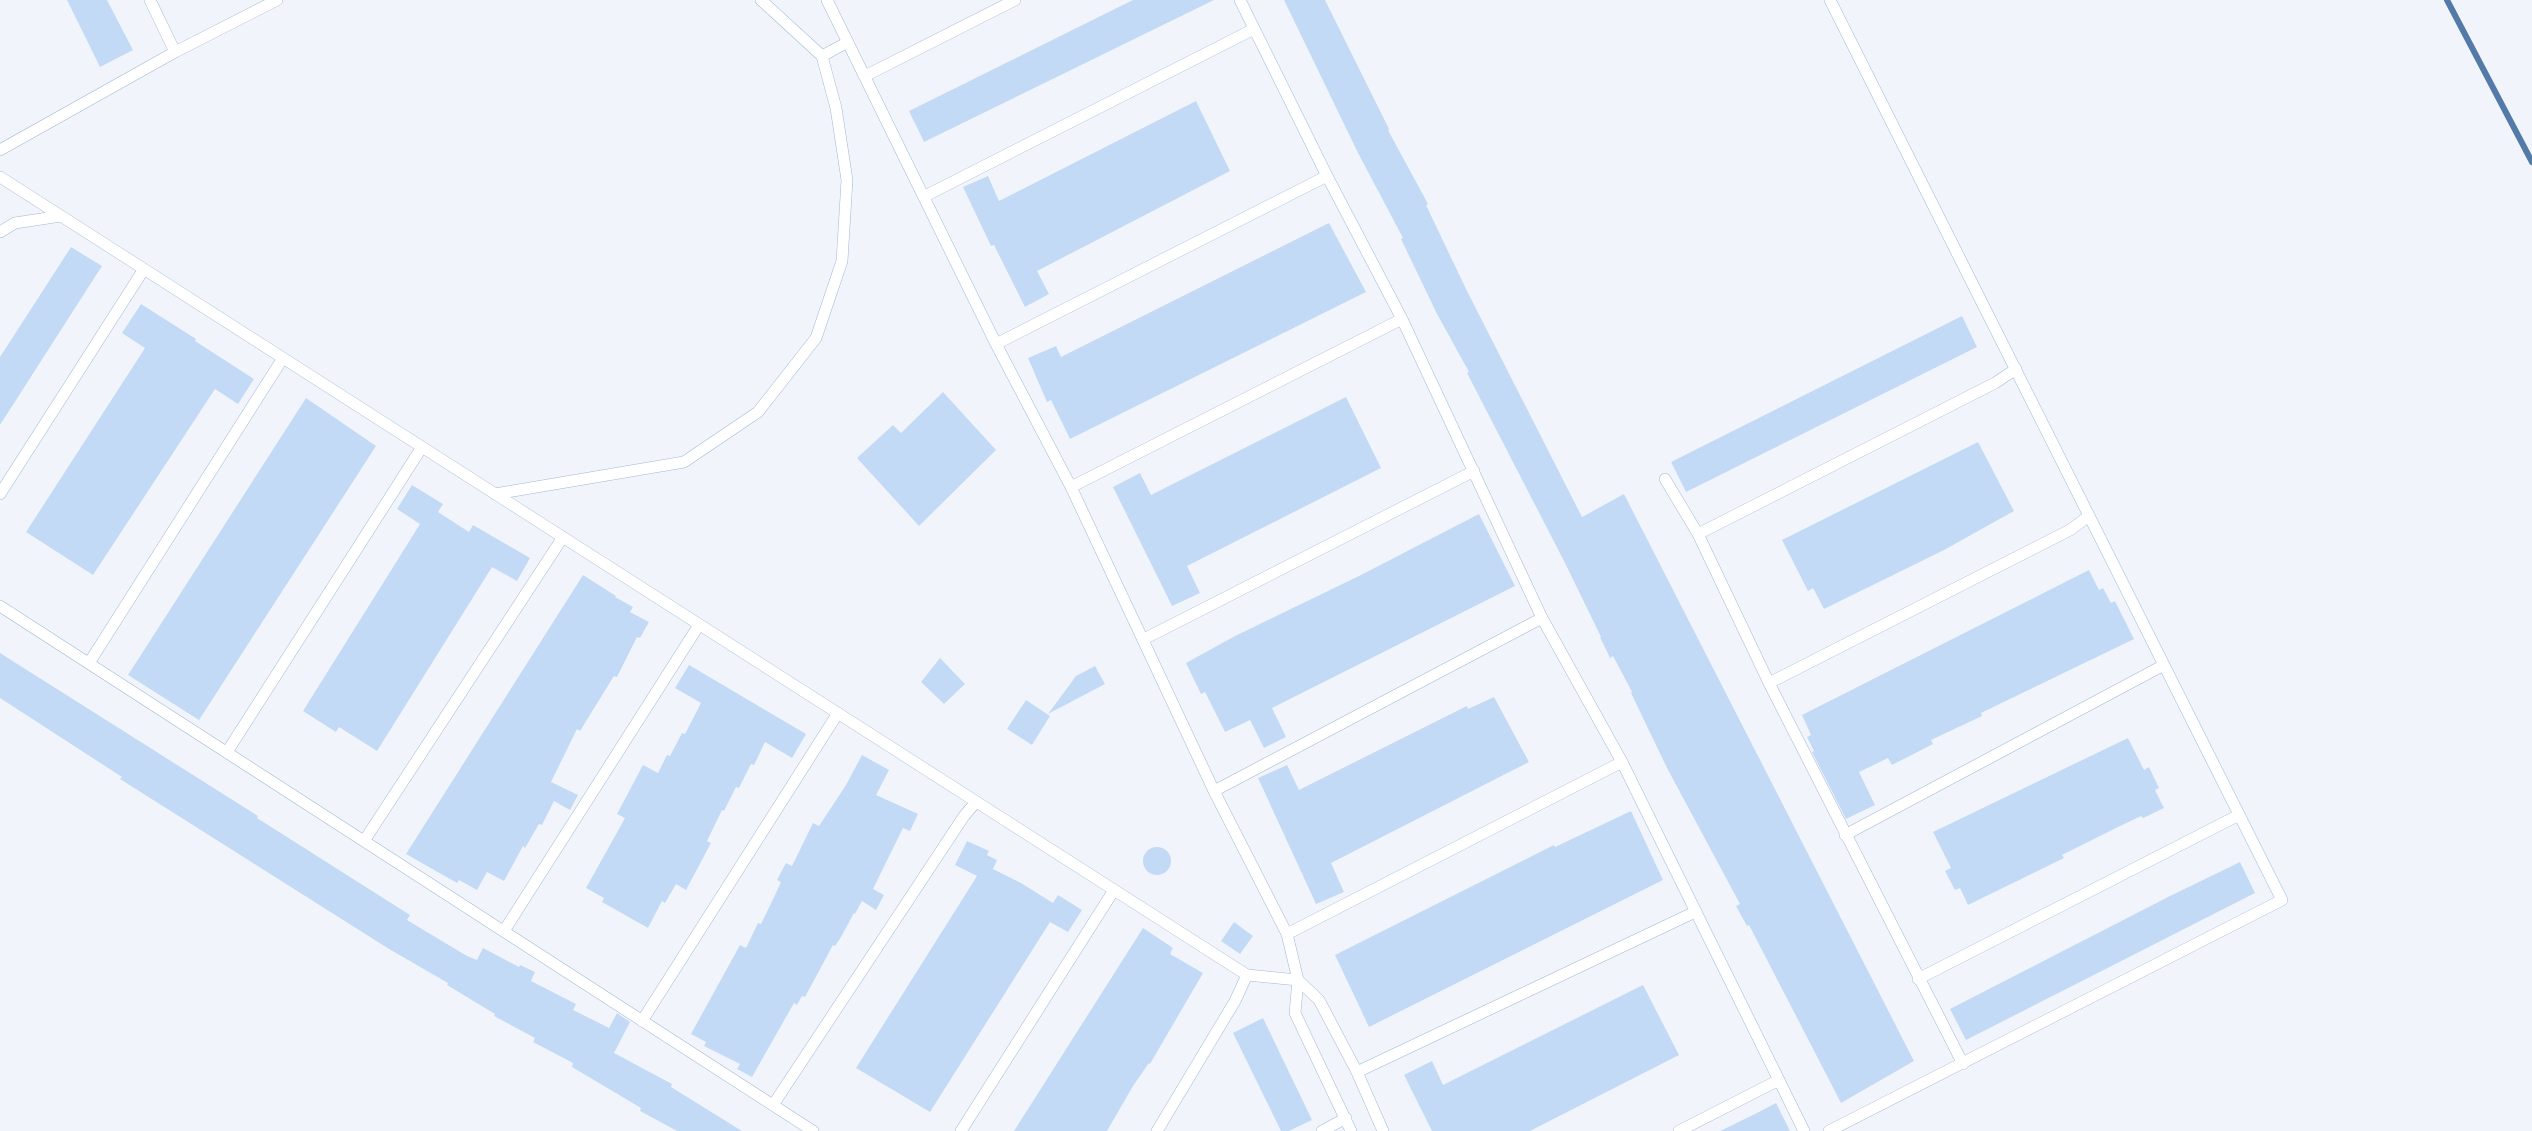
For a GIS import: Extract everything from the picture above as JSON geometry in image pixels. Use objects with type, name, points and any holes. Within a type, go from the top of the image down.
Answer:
[{"type":"lane","points":[[150,0],[175,52]]},
{"type":"lane","points":[[0,150],[175,52],[277,0]]},
{"type":"lane","points":[[495,494],[684,462],[758,412],[816,338],[842,261],[847,180],[836,108],[822,56],[762,0]]},
{"type":"lane","points":[[827,0],[925,196],[996,344],[1071,487],[1214,790],[1287,934],[1298,980],[1295,1013],[1351,1131]]},
{"type":"lane","points":[[865,76],[1015,0]]},
{"type":"lane","points":[[1240,0],[1327,176],[1402,320],[1542,618],[1622,762],[1804,1131]]},
{"type":"lane","points":[[1829,1131],[2282,900],[1830,0]]},
{"type":"lane","points":[[925,196],[1254,29]]},
{"type":"lane","points":[[822,56],[848,42]]},
{"type":"lane","points":[[996,344],[1327,176]]},
{"type":"lane","points":[[0,177],[1247,975],[1298,980],[1319,1000],[1357,1072],[1383,1131]]},
{"type":"lane","points":[[0,232],[15,223],[61,216]]},
{"type":"lane","points":[[0,494],[144,269]]},
{"type":"lane","points":[[1071,487],[1402,320]]},
{"type":"lane","points":[[88,663],[282,358]]},
{"type":"lane","points":[[1698,534],[1995,383],[2016,370]]},
{"type":"lane","points":[[227,752],[422,447]]},
{"type":"lane","points":[[1144,639],[1474,471]]},
{"type":"lane","points":[[1665,479],[1698,534],[1769,683],[1918,979],[1963,1064]]},
{"type":"lane","points":[[1769,683],[2070,530],[2089,516]]},
{"type":"lane","points":[[364,841],[563,537]]},
{"type":"lane","points":[[0,606],[813,1131]]},
{"type":"lane","points":[[1214,790],[1542,618]]},
{"type":"lane","points":[[504,931],[699,625]]},
{"type":"lane","points":[[1846,835],[2164,665]]},
{"type":"lane","points":[[642,1021],[838,714]]},
{"type":"lane","points":[[1287,934],[1622,762]]},
{"type":"lane","points":[[773,1105],[964,816],[976,802]]},
{"type":"lane","points":[[1918,979],[2239,815]]},
{"type":"lane","points":[[961,1131],[1114,890]]},
{"type":"lane","points":[[1357,1072],[1695,912]]},
{"type":"lane","points":[[1157,1131],[1235,1001],[1247,975]]},
{"type":"lane","points":[[1679,1131],[1779,1080]]},
{"type":"lane","points":[[1322,1131],[1346,1118]]},
{"type":"building","points":[[67,0],[107,0],[133,50],[100,67]]},
{"type":"building","points":[[1133,0],[1214,0],[924,142],[909,111]]},
{"type":"building","points":[[1284,0],[1325,0],[1388,130],[1428,204],[1426,205],[1467,291],[1582,517],[1624,494],[1914,1061],[1841,1103],[1749,925],[1747,926],[1736,906],[1740,904],[1667,768],[1632,692],[1613,656],[1610,658],[1565,563],[1467,373],[1469,372],[1437,314],[1401,239],[1403,238],[1358,153]]},
{"type":"building","points":[[1196,101],[1230,171],[1037,271],[1049,294],[1025,307],[994,245],[991,246],[963,187],[988,176],[999,201]]},
{"type":"building","points":[[1329,223],[1366,292],[1070,439],[1051,400],[1047,402],[1028,358],[1056,346],[1061,357]]},
{"type":"building","points":[[71,247],[102,266],[0,425],[0,357]]},
{"type":"building","points":[[141,304],[254,379],[238,404],[215,389],[93,575],[26,532],[145,348],[122,333]]},
{"type":"building","points":[[1962,316],[1977,347],[1686,492],[1671,462]]},
{"type":"building","points":[[943,392],[996,450],[919,526],[857,458],[893,425],[901,433]]},
{"type":"building","points":[[1346,397],[1381,468],[1187,566],[1200,593],[1172,606],[1113,487],[1140,473],[1151,495]]},
{"type":"building","points":[[306,398],[376,446],[199,720],[128,675]]},
{"type":"building","points":[[1978,442],[2014,511],[1944,550],[1824,609],[1813,588],[1808,591],[1782,540]]},
{"type":"building","points":[[412,485],[443,504],[438,512],[469,532],[473,525],[530,558],[517,581],[492,567],[377,751],[339,727],[336,732],[303,711],[420,524],[397,509]]},
{"type":"building","points":[[1479,514],[1515,586],[1272,708],[1286,737],[1264,748],[1250,720],[1225,732],[1205,692],[1201,694],[1186,663],[1235,636],[1359,576]]},
{"type":"building","points":[[2089,570],[2099,590],[2103,588],[2111,603],[2115,601],[2134,639],[1981,713],[1982,716],[1931,740],[1933,744],[1892,765],[1888,758],[1859,772],[1875,805],[1846,819],[1812,752],[1814,751],[1807,737],[1811,735],[1802,715]]},
{"type":"building","points":[[583,575],[633,607],[630,612],[649,622],[640,638],[637,637],[617,677],[614,676],[580,731],[577,729],[551,782],[578,795],[570,810],[554,801],[542,825],[539,824],[525,848],[523,846],[504,881],[487,872],[477,890],[459,880],[457,883],[406,854]]},
{"type":"building","points":[[0,653],[258,816],[257,818],[410,915],[407,920],[467,956],[477,960],[483,948],[519,967],[520,965],[535,972],[531,981],[576,1004],[573,1010],[609,1028],[617,1013],[630,1022],[614,1053],[672,1084],[671,1087],[742,1131],[677,1131],[640,1111],[641,1108],[572,1067],[573,1063],[533,1042],[535,1038],[494,1016],[495,1014],[447,985],[448,983],[389,949],[120,779],[122,777],[0,698]]},
{"type":"building","points":[[940,658],[965,684],[944,704],[921,682]]},
{"type":"building","points":[[689,665],[806,734],[792,758],[765,742],[754,765],[751,764],[739,788],[736,787],[724,811],[722,810],[707,841],[711,843],[686,890],[676,884],[665,903],[662,901],[648,928],[602,902],[604,898],[586,888],[625,818],[617,814],[643,765],[658,773],[667,755],[670,756],[682,733],[685,734],[701,703],[675,688]]},
{"type":"building","points":[[1095,666],[1105,684],[1048,714],[1076,676]]},
{"type":"building","points":[[1494,697],[1529,762],[1331,863],[1344,892],[1316,904],[1258,778],[1287,765],[1299,790],[1467,706],[1468,709]]},
{"type":"building","points":[[1026,700],[1050,716],[1032,745],[1007,729]]},
{"type":"building","points":[[2128,738],[2144,770],[2149,767],[2159,788],[2155,790],[2164,808],[2118,827],[2062,855],[2064,858],[1968,905],[1960,888],[1955,890],[1945,871],[1951,868],[1933,832]]},
{"type":"building","points":[[862,755],[889,770],[876,795],[918,814],[910,831],[903,828],[873,889],[884,895],[876,910],[862,901],[841,937],[835,946],[833,945],[805,997],[802,996],[797,1005],[794,1003],[752,1077],[737,1069],[740,1064],[704,1046],[706,1042],[691,1034],[740,945],[746,948],[758,923],[761,924],[781,882],[777,880],[786,863],[792,866],[813,823],[819,826],[846,785]]},
{"type":"building","points":[[1631,811],[1663,880],[1369,1027],[1335,955],[1554,845],[1555,847]]},
{"type":"building","points":[[967,841],[989,851],[987,855],[997,860],[993,869],[1021,883],[1053,903],[1058,895],[1082,910],[1068,932],[1050,922],[930,1112],[856,1068],[977,876],[955,865]]},
{"type":"building","points":[[1157,847],[1167,851],[1171,861],[1167,871],[1157,875],[1147,871],[1143,861],[1147,851]]},
{"type":"building","points":[[2240,862],[2255,893],[1966,1040],[1950,1009]]},
{"type":"building","points":[[1234,922],[1253,936],[1240,954],[1221,941]]},
{"type":"building","points":[[1143,928],[1173,948],[1170,954],[1203,973],[1150,1064],[1133,1086],[1107,1131],[1014,1131]]},
{"type":"building","points":[[1643,985],[1679,1055],[1530,1131],[1432,1131],[1404,1075],[1432,1061],[1443,1085]]},
{"type":"building","points":[[1263,1018],[1312,1120],[1289,1131],[1281,1131],[1233,1033]]},
{"type":"building","points":[[1776,1103],[1790,1131],[1720,1131],[1755,1114]]},
{"type":"waterway","points":[[2447,0],[2532,162]]}]
